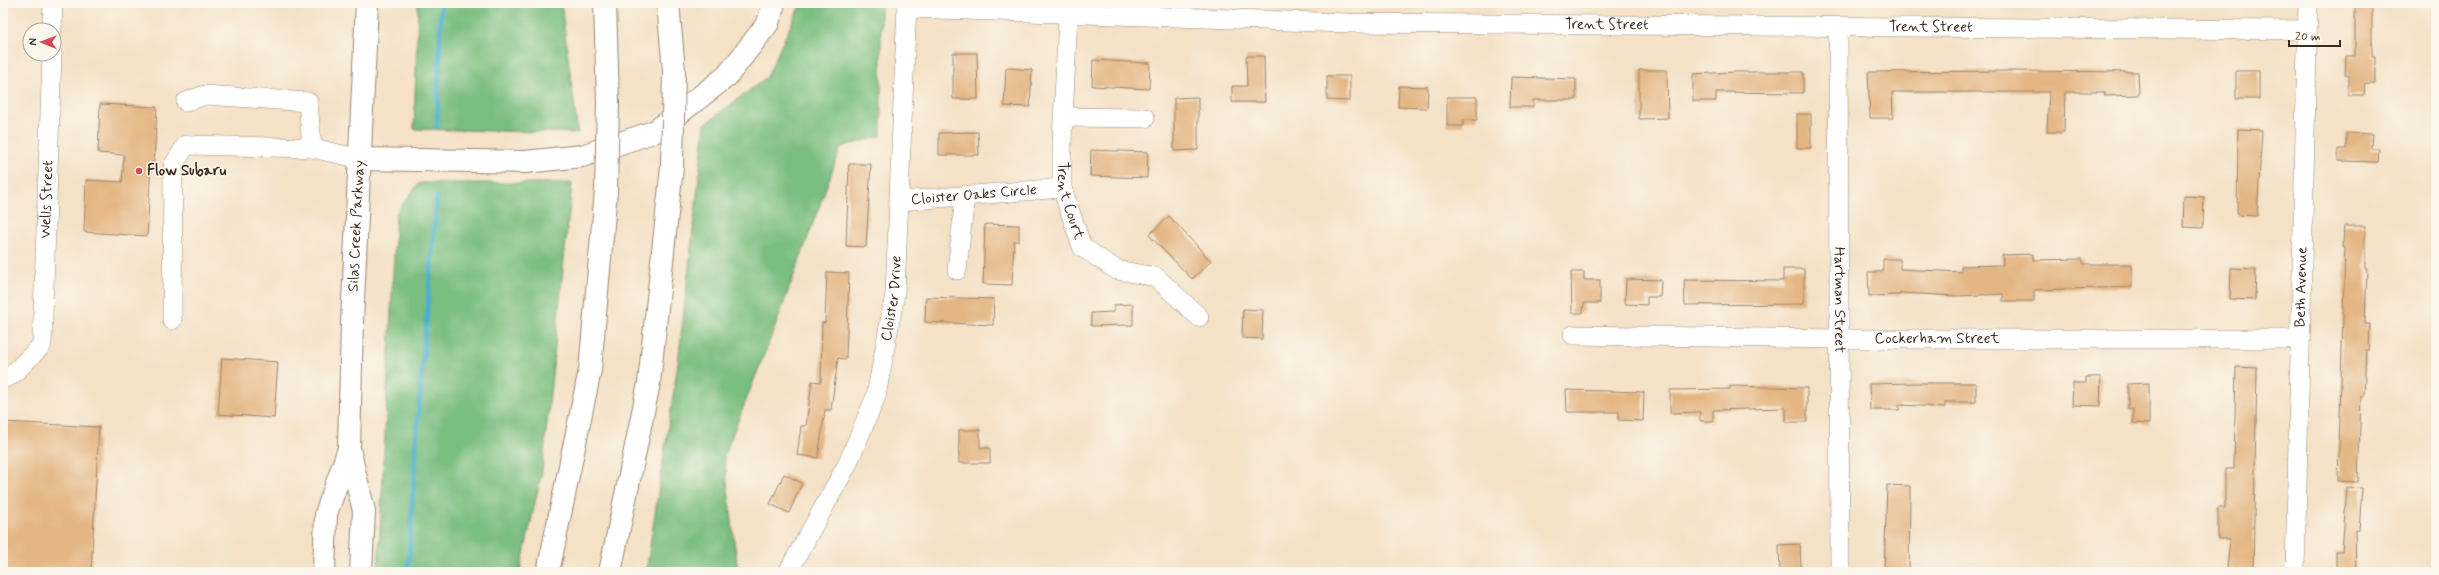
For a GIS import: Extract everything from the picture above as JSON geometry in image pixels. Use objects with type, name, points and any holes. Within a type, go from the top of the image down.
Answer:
[{"type":"main road","name":"Silas Creek Parkway","points":[[361,572],[364,511],[349,449],[352,323],[361,159],[367,3]]},
{"type":"main road","points":[[548,572],[590,370],[606,191],[608,103],[605,3]]},
{"type":"main road","points":[[610,572],[649,383],[672,167],[674,71],[668,3]]},
{"type":"main road","points":[[361,159],[525,162],[582,156],[656,131],[727,76],[768,23],[774,3]]},
{"type":"main road","name":"Silas Creek Parkway","points":[[324,572],[326,514],[349,449]]},
{"type":"street","points":[[52,22],[53,3]]},
{"type":"street","name":"Beth Avenue","points":[[2295,572],[2308,3]]},
{"type":"street","name":"Trent Street","points":[[907,6],[1068,14],[1348,23],[1838,28],[2307,30]]},
{"type":"street","name":"Cloister Drive","points":[[788,572],[847,465],[876,396],[895,294],[907,6]]},
{"type":"street","name":"Trent Court","points":[[1068,14],[1064,117],[1056,189],[1082,247],[1117,270],[1156,277],[1199,317]]},
{"type":"street","name":"Hartman Street","points":[[1838,28],[1840,572]]},
{"type":"street","name":"Wells Street","points":[[3,379],[12,375],[42,345],[52,62]]},
{"type":"street","points":[[186,102],[205,95],[308,102],[312,148]]},
{"type":"street","points":[[1064,117],[1145,118]]},
{"type":"street","points":[[172,320],[173,166],[186,145],[312,148],[361,159]]},
{"type":"street","name":"Cloister Oaks Circle","points":[[900,201],[1056,189]]},
{"type":"street","points":[[957,270],[965,196]]},
{"type":"street","name":"Cockerham Street","points":[[1573,335],[1838,339],[2300,339]]},
{"type":"green space","points":[[418,3],[561,3],[578,133],[414,129]]},
{"type":"green space","points":[[801,3],[881,3],[881,136],[841,147],[775,327],[724,456],[738,572],[646,572],[678,363],[705,124],[767,77]]},
{"type":"green space","points":[[419,183],[572,183],[542,471],[520,572],[378,572],[396,213]]},
{"type":"building","points":[[2355,3],[2372,3],[2372,57],[2375,57],[2375,83],[2365,83],[2364,95],[2348,95],[2348,75],[2345,75],[2346,56],[2355,56]]},
{"type":"building","points":[[953,53],[977,53],[978,99],[953,99]]},
{"type":"building","points":[[1246,56],[1264,56],[1265,102],[1232,102],[1232,86],[1247,86]]},
{"type":"building","points":[[1093,60],[1150,63],[1149,89],[1092,86]]},
{"type":"building","points":[[1006,68],[1032,70],[1030,107],[1004,106]]},
{"type":"building","points":[[1639,70],[1667,70],[1668,118],[1639,119]]},
{"type":"building","points":[[2236,71],[2259,71],[2259,99],[2236,99]]},
{"type":"building","points":[[1736,72],[1803,72],[1803,93],[1716,92],[1716,101],[1693,101],[1693,74]]},
{"type":"building","points":[[1868,72],[2138,72],[2139,95],[2105,96],[2105,92],[2065,92],[2064,132],[2047,132],[2049,92],[1892,92],[1893,118],[1870,118]]},
{"type":"building","points":[[1327,76],[1350,76],[1350,101],[1327,100]]},
{"type":"building","points":[[1511,77],[1576,79],[1576,100],[1533,100],[1533,107],[1510,107]]},
{"type":"building","points":[[1399,86],[1428,87],[1427,108],[1398,107]]},
{"type":"building","points":[[1198,97],[1198,150],[1174,151],[1174,98]]},
{"type":"building","points":[[1447,97],[1477,97],[1477,120],[1463,120],[1463,126],[1447,126]]},
{"type":"building","name":"Flow Subaru","points":[[100,104],[157,107],[154,162],[151,162],[147,236],[84,232],[86,180],[122,182],[124,155],[98,153]]},
{"type":"building","points":[[1797,114],[1811,114],[1811,148],[1797,148]]},
{"type":"building","points":[[2238,129],[2262,130],[2257,216],[2237,215]]},
{"type":"building","points":[[978,132],[979,155],[939,155],[939,133]]},
{"type":"building","points":[[2346,133],[2372,134],[2371,149],[2379,149],[2378,162],[2338,161],[2338,149],[2346,149]]},
{"type":"building","points":[[1091,150],[1148,152],[1147,178],[1090,176]]},
{"type":"building","points":[[849,164],[871,164],[866,247],[846,246]]},
{"type":"building","points":[[2184,196],[2204,197],[2203,228],[2183,227]]},
{"type":"building","points":[[1169,216],[1211,261],[1192,279],[1149,235]]},
{"type":"building","points":[[985,224],[1019,225],[1019,241],[1014,241],[1012,285],[983,284]]},
{"type":"building","points":[[2344,226],[2365,226],[2365,269],[2367,269],[2365,324],[2370,324],[2369,350],[2366,350],[2364,396],[2361,396],[2358,482],[2338,481],[2345,248],[2343,247]]},
{"type":"building","points":[[2033,254],[2033,260],[2083,259],[2083,264],[2132,264],[2132,287],[2034,290],[2034,301],[2003,301],[2003,294],[1957,296],[1900,293],[1900,295],[1869,296],[1868,272],[1883,272],[1883,259],[1900,259],[1900,269],[1961,272],[1961,266],[2003,265],[2002,255]]},
{"type":"building","points":[[2231,268],[2256,269],[2255,300],[2230,299]]},
{"type":"building","points":[[1783,269],[1804,269],[1804,304],[1685,305],[1684,280],[1783,281]]},
{"type":"building","points":[[827,272],[849,273],[846,359],[838,358],[831,410],[825,410],[818,458],[797,455],[801,426],[806,426],[812,381],[821,382],[822,322],[825,323]]},
{"type":"building","points":[[1571,272],[1584,272],[1584,280],[1600,280],[1600,303],[1584,303],[1583,313],[1572,313]]},
{"type":"building","points":[[1626,279],[1661,280],[1660,297],[1647,297],[1647,305],[1625,304]]},
{"type":"building","points":[[926,297],[994,299],[993,325],[925,322]]},
{"type":"building","points":[[1133,304],[1133,325],[1091,326],[1091,313],[1114,312],[1114,305]]},
{"type":"building","points":[[1243,309],[1263,310],[1262,339],[1242,338]]},
{"type":"building","points":[[222,358],[278,362],[274,418],[218,414]]},
{"type":"building","points":[[2236,367],[2257,368],[2253,572],[2233,572],[2233,569],[2227,568],[2230,539],[2218,539],[2218,508],[2225,508],[2225,469],[2234,469]]},
{"type":"building","points":[[2086,377],[2101,377],[2100,406],[2072,405],[2073,383],[2086,383]]},
{"type":"building","points":[[1976,383],[1976,402],[1945,402],[1945,407],[1899,405],[1899,410],[1870,410],[1869,384]]},
{"type":"building","points":[[2149,383],[2149,424],[2133,423],[2133,409],[2128,409],[2128,384]]},
{"type":"building","points":[[1730,386],[1807,388],[1807,422],[1786,422],[1786,408],[1713,410],[1713,421],[1700,421],[1700,412],[1670,413],[1670,390],[1730,389]]},
{"type":"building","points":[[1566,390],[1644,392],[1643,421],[1618,420],[1619,412],[1567,412]]},
{"type":"building","points":[[3,422],[99,427],[91,572],[3,572]]},
{"type":"building","points":[[959,430],[980,430],[980,448],[990,448],[990,463],[959,463]]},
{"type":"building","points":[[784,474],[802,483],[789,513],[770,504]]},
{"type":"building","points":[[1887,485],[1910,486],[1909,572],[1884,572]]},
{"type":"building","points":[[2347,487],[2362,488],[2359,530],[2355,530],[2356,572],[2336,572],[2336,551],[2342,551]]},
{"type":"building","points":[[1800,544],[1801,572],[1780,572],[1779,545]]},
{"type":"waterway","points":[[437,127],[441,3]]},
{"type":"waterway","points":[[408,572],[417,428],[437,196]]},
{"type":"place","name":"Flow Subaru","points":[[139,171]]}]
